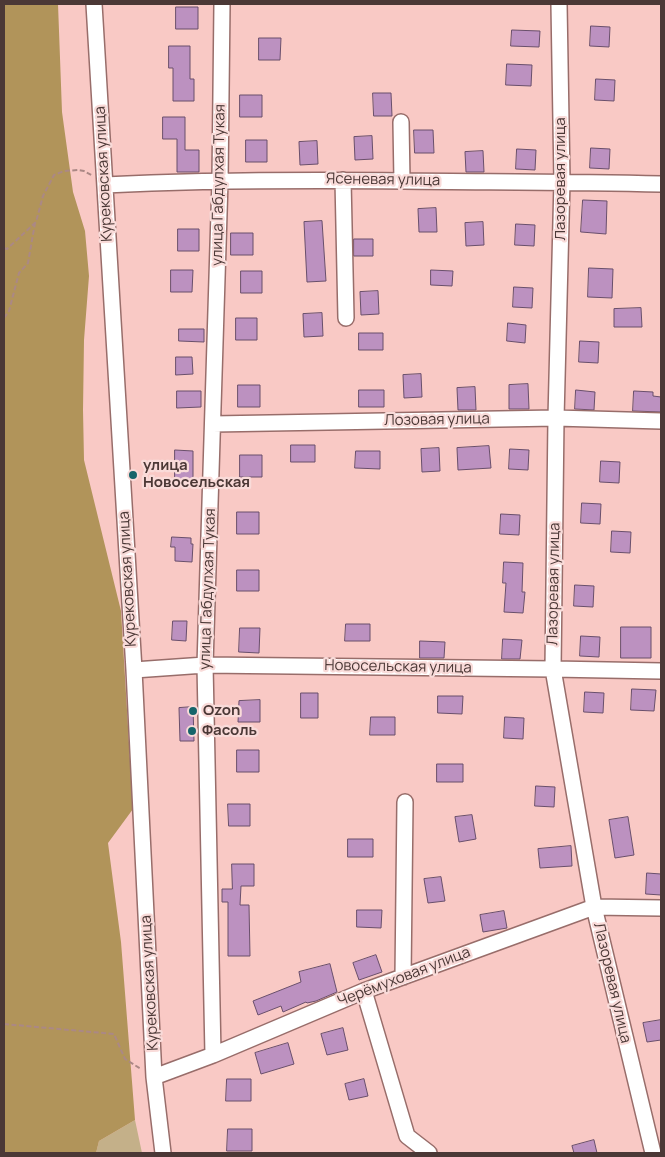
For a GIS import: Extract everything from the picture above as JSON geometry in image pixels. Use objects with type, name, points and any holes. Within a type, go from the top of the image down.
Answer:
[{"type":"street","name":"Курековская улица","points":[[94,4],[134,670],[154,1077],[163,1153]]},
{"type":"street","name":"улица Габдулхая Тукая","points":[[213,1055],[206,665],[220,181],[222,4]]},
{"type":"street","name":"Лазоревая улица","points":[[559,4],[562,181],[556,418],[553,669],[594,907],[653,1153]]},
{"type":"street","points":[[401,122],[402,181]]},
{"type":"street","name":"Ясеневая улица","points":[[104,185],[220,181],[342,180],[562,181],[661,184]]},
{"type":"street","points":[[342,180],[346,318]]},
{"type":"street","name":"Лозовая улица","points":[[213,424],[556,418],[661,421]]},
{"type":"street","name":"Новосельская улица","points":[[134,670],[206,665],[661,671]]},
{"type":"street","points":[[403,977],[405,802]]},
{"type":"street","name":"Черёмуховая улица","points":[[154,1077],[213,1055],[364,991],[594,907],[661,908]]},
{"type":"street","points":[[364,991],[407,1136],[429,1153]]},
{"type":"path","points":[[4,318],[9,310],[19,273],[28,263],[43,196],[54,175],[64,171],[84,171],[104,185]]},
{"type":"path","points":[[4,248],[7,249],[36,222]]},
{"type":"path","points":[[4,1024],[114,1034],[125,1060],[154,1077]]},
{"type":"shaded area","points":[[4,4],[58,4],[62,112],[73,192],[85,231],[89,276],[84,340],[84,460],[121,611],[133,809],[108,843],[121,942],[135,1120],[99,1141],[96,1153],[4,1153]]},
{"type":"shaded area","points":[[135,1120],[142,1153],[96,1153],[99,1141]]},
{"type":"building","points":[[176,7],[198,7],[198,29],[176,29]]},
{"type":"building","points":[[591,26],[610,27],[609,47],[590,46]]},
{"type":"building","points":[[512,30],[540,31],[539,47],[511,46]]},
{"type":"building","points":[[259,38],[281,38],[280,60],[259,60]]},
{"type":"building","points":[[169,46],[190,46],[190,79],[194,79],[194,101],[173,101],[173,68],[169,68]]},
{"type":"building","points":[[507,64],[532,65],[531,86],[506,85]]},
{"type":"building","points":[[596,79],[615,80],[614,101],[595,100]]},
{"type":"building","points":[[373,93],[391,93],[392,116],[374,116]]},
{"type":"building","points":[[240,95],[262,95],[262,117],[240,117]]},
{"type":"building","points":[[163,117],[185,117],[185,150],[199,150],[199,172],[177,172],[177,139],[163,139]]},
{"type":"building","points":[[414,130],[433,130],[434,153],[415,153]]},
{"type":"building","points":[[372,136],[373,159],[355,160],[354,137]]},
{"type":"building","points":[[246,140],[267,140],[267,162],[246,162]]},
{"type":"building","points":[[317,141],[318,164],[300,165],[299,142]]},
{"type":"building","points":[[591,148],[610,149],[609,169],[590,168]]},
{"type":"building","points":[[517,149],[536,150],[535,170],[516,169]]},
{"type":"building","points":[[483,151],[484,172],[466,172],[465,152]]},
{"type":"building","points":[[583,200],[607,201],[606,234],[581,232]]},
{"type":"building","points":[[436,208],[437,232],[419,232],[418,209]]},
{"type":"building","points":[[322,221],[326,281],[307,282],[304,222]]},
{"type":"building","points":[[483,222],[484,245],[466,246],[465,223]]},
{"type":"building","points":[[516,224],[535,225],[534,246],[515,245]]},
{"type":"building","points":[[178,229],[199,229],[199,251],[178,251]]},
{"type":"building","points":[[231,233],[253,233],[253,255],[231,255]]},
{"type":"building","points":[[354,239],[373,239],[373,256],[354,256]]},
{"type":"building","points":[[589,268],[613,269],[612,298],[588,297]]},
{"type":"building","points":[[171,270],[193,270],[192,292],[171,292]]},
{"type":"building","points":[[431,270],[453,271],[452,286],[431,285]]},
{"type":"building","points":[[241,271],[262,271],[262,293],[241,293]]},
{"type":"building","points":[[514,287],[533,288],[532,308],[513,307]]},
{"type":"building","points":[[378,291],[379,314],[361,315],[360,292]]},
{"type":"building","points":[[641,308],[642,327],[614,327],[614,309]]},
{"type":"building","points":[[322,313],[323,336],[304,337],[303,314]]},
{"type":"building","points":[[236,318],[257,318],[257,340],[236,340]]},
{"type":"building","points":[[508,323],[526,325],[525,343],[507,341]]},
{"type":"building","points":[[179,329],[204,329],[204,342],[179,341]]},
{"type":"building","points":[[359,333],[383,333],[383,350],[359,350]]},
{"type":"building","points":[[580,341],[599,342],[598,363],[579,362]]},
{"type":"building","points":[[176,357],[192,357],[193,374],[176,375]]},
{"type":"building","points":[[421,374],[422,397],[404,398],[403,375]]},
{"type":"building","points":[[528,384],[529,409],[509,409],[509,385]]},
{"type":"building","points":[[238,385],[260,385],[260,407],[238,407]]},
{"type":"building","points":[[475,387],[476,410],[458,410],[457,388]]},
{"type":"building","points":[[359,390],[384,390],[384,407],[359,407]]},
{"type":"building","points":[[576,390],[595,392],[594,410],[575,409]]},
{"type":"building","points":[[177,391],[201,391],[201,407],[177,408]]},
{"type":"building","points":[[634,391],[653,392],[653,396],[661,397],[661,412],[633,411]]},
{"type":"building","points":[[291,445],[315,445],[315,462],[291,462]]},
{"type":"building","points":[[489,446],[491,468],[458,470],[457,448]]},
{"type":"building","points":[[439,448],[440,471],[422,472],[421,449]]},
{"type":"building","points":[[510,449],[529,450],[528,470],[509,469]]},
{"type":"building","points":[[175,450],[193,451],[193,480],[175,480]]},
{"type":"building","points":[[356,451],[380,451],[380,469],[355,468]]},
{"type":"building","points":[[240,455],[262,455],[262,477],[240,477]]},
{"type":"building","points":[[601,461],[620,462],[619,483],[600,482]]},
{"type":"building","points":[[582,503],[601,504],[600,524],[581,523]]},
{"type":"building","points":[[237,512],[259,512],[259,534],[237,534]]},
{"type":"building","points":[[501,514],[520,515],[519,535],[500,534]]},
{"type":"building","points":[[612,531],[631,532],[630,553],[611,552]]},
{"type":"building","points":[[172,537],[191,538],[191,544],[193,544],[192,562],[175,561],[175,547],[171,547]]},
{"type":"building","points":[[504,562],[523,563],[522,592],[525,592],[523,613],[504,612],[506,583],[503,583]]},
{"type":"building","points":[[237,570],[259,570],[259,591],[237,591]]},
{"type":"building","points":[[575,585],[594,586],[593,607],[574,606]]},
{"type":"building","points":[[173,621],[187,621],[186,641],[172,640]]},
{"type":"building","points":[[346,624],[370,624],[370,641],[345,641]]},
{"type":"building","points":[[621,627],[651,627],[651,658],[621,658]]},
{"type":"building","points":[[240,628],[260,628],[259,653],[239,652]]},
{"type":"building","points":[[581,636],[600,637],[599,657],[580,656]]},
{"type":"building","points":[[503,639],[522,640],[520,659],[502,659]]},
{"type":"building","points":[[420,641],[445,642],[444,658],[420,658]]},
{"type":"building","points":[[632,689],[656,690],[654,711],[631,710]]},
{"type":"building","points":[[585,692],[604,693],[603,713],[584,712]]},
{"type":"building","points":[[301,693],[318,693],[318,718],[301,718]]},
{"type":"building","points":[[438,696],[463,696],[462,714],[438,713]]},
{"type":"building","points":[[260,700],[260,722],[238,722],[239,701]]},
{"type":"building","points":[[193,707],[194,741],[180,741],[179,708]]},
{"type":"building","points":[[371,717],[395,717],[395,735],[370,735]]},
{"type":"building","points":[[505,717],[524,718],[523,739],[504,738]]},
{"type":"building","points":[[237,750],[259,750],[259,772],[237,772]]},
{"type":"building","points":[[437,764],[463,764],[463,782],[437,782]]},
{"type":"building","points":[[536,786],[555,787],[554,807],[535,806]]},
{"type":"building","points":[[228,804],[250,804],[250,826],[229,826]]},
{"type":"building","points":[[472,815],[476,839],[459,842],[455,817]]},
{"type":"building","points":[[628,817],[634,855],[615,858],[609,820]]},
{"type":"building","points":[[348,839],[373,839],[373,857],[348,857]]},
{"type":"building","points":[[571,846],[572,866],[540,868],[538,849]]},
{"type":"building","points":[[232,864],[254,864],[254,886],[241,886],[240,905],[249,905],[250,956],[228,956],[228,902],[222,902],[222,889],[232,889]]},
{"type":"building","points":[[647,873],[661,874],[661,895],[646,894]]},
{"type":"building","points":[[441,877],[445,901],[428,903],[424,879]]},
{"type":"building","points":[[357,910],[382,910],[381,928],[357,927]]},
{"type":"building","points":[[504,911],[507,928],[483,932],[480,915]]},
{"type":"building","points":[[376,955],[382,972],[359,980],[353,963]]},
{"type":"building","points":[[330,964],[337,992],[283,1012],[281,1006],[258,1015],[253,1001],[301,982],[299,972]]},
{"type":"building","points":[[661,1020],[661,1040],[647,1042],[643,1023]]},
{"type":"building","points":[[343,1028],[348,1050],[327,1055],[321,1034]]},
{"type":"building","points":[[288,1043],[294,1064],[261,1074],[255,1053]]},
{"type":"building","points":[[227,1079],[251,1079],[251,1101],[226,1101]]},
{"type":"building","points":[[364,1079],[368,1096],[349,1100],[345,1084]]},
{"type":"building","points":[[228,1129],[252,1129],[252,1151],[227,1151]]},
{"type":"building","points":[[594,1140],[597,1153],[574,1153],[572,1146]]},
{"type":"place","name":"улица Новосельская","points":[[133,475]]},
{"type":"place","name":"Ozon","points":[[193,711]]},
{"type":"place","name":"Фасоль","points":[[192,731]]}]
